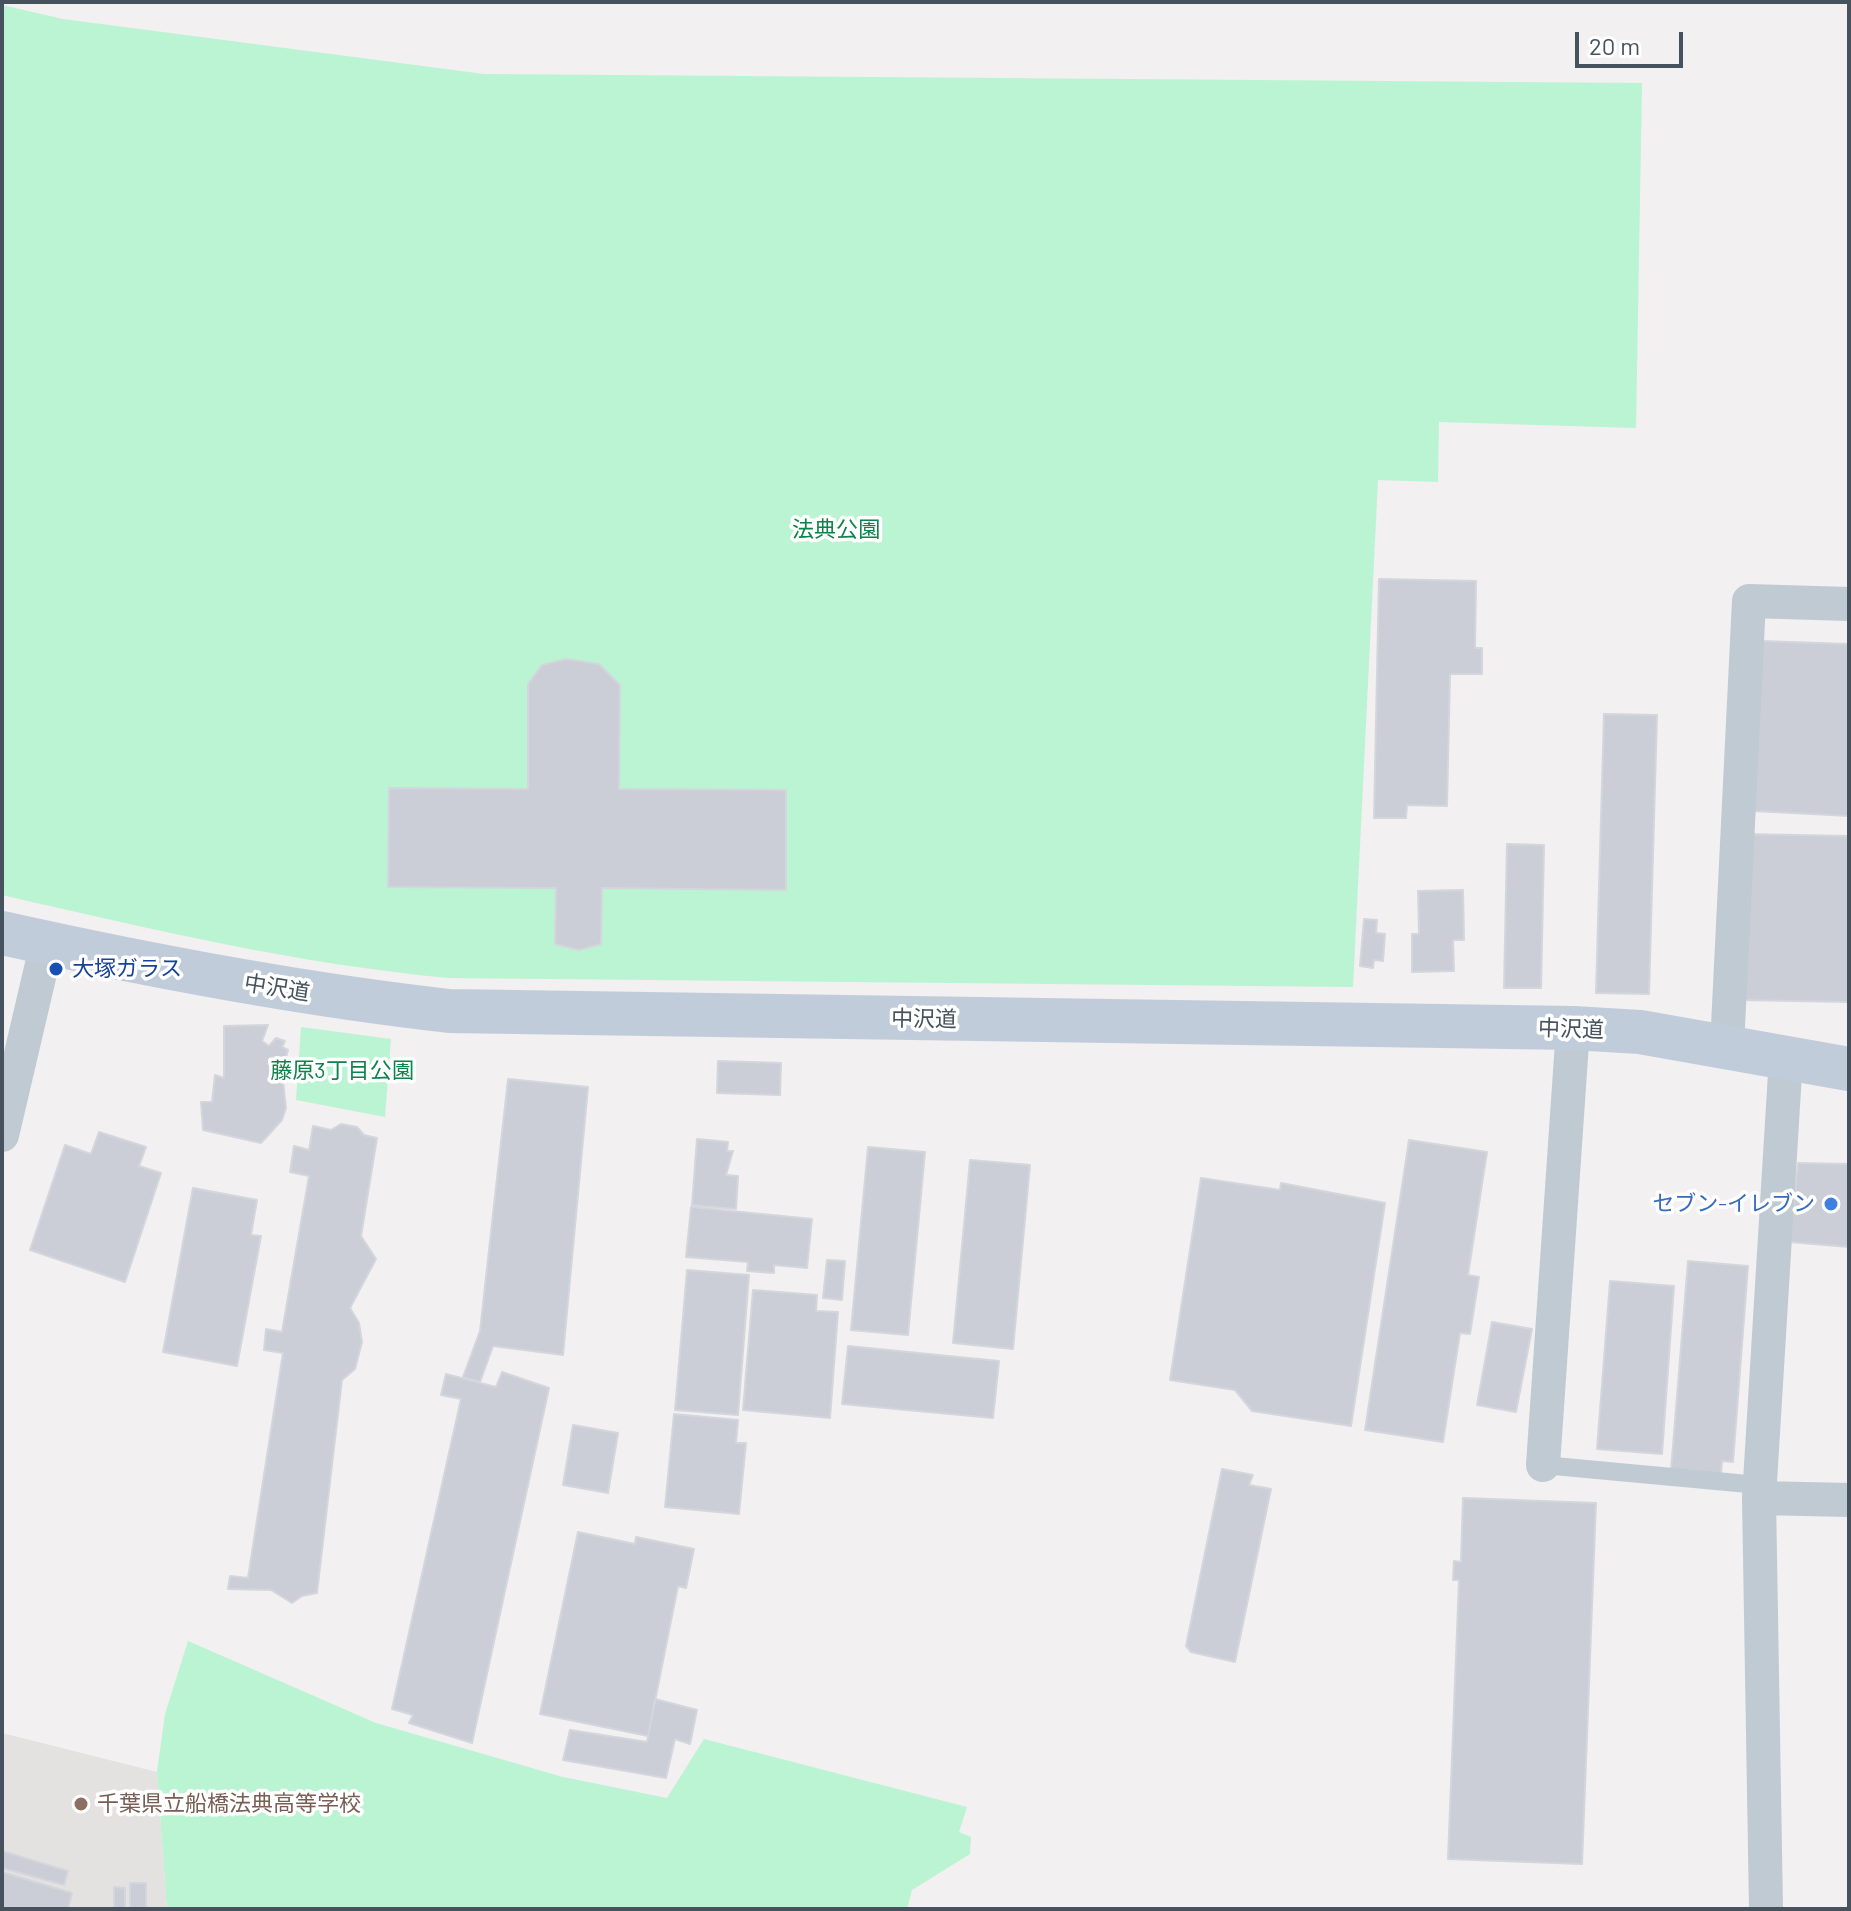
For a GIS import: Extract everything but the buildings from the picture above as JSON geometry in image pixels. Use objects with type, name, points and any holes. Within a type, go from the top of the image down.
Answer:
[{"type":"street","points":[[1727,1046],[1749,601],[1849,604]]},
{"type":"street","name":"中沢道","points":[[2,933],[215,978],[449,1011],[1573,1028],[1640,1032],[1849,1069]]},
{"type":"street","points":[[2,1135],[47,943]]},
{"type":"street","points":[[1543,1465],[1573,1028]]},
{"type":"street","points":[[1766,1909],[1759,1492],[1786,1057]]},
{"type":"street","points":[[1759,1492],[1849,1500]]},
{"type":"lane","points":[[1543,1465],[1759,1492]]},
{"type":"shaded area","name":"千葉県立船橋法典高等学校","points":[[2,1733],[157,1772],[167,1909],[2,1909]]},
{"type":"green space","name":"法典公園","points":[[2,5],[63,19],[484,74],[1642,83],[1636,428],[1439,422],[1438,482],[1378,480],[1353,987],[449,978],[280,955],[2,895]]},
{"type":"green space","name":"藤原3丁目公園","points":[[301,1027],[391,1039],[385,1117],[296,1100]]},
{"type":"green space","points":[[188,1641],[376,1723],[563,1777],[667,1798],[704,1739],[967,1807],[959,1832],[971,1837],[970,1854],[912,1890],[907,1909],[167,1909],[157,1772],[165,1714]]},
{"type":"place","name":"大塚ガラス","points":[[56,969]]},
{"type":"place","name":"セブン-イレブン","points":[[1831,1204]]},
{"type":"place","name":"千葉県立船橋法典高等学校","points":[[81,1804]]}]
